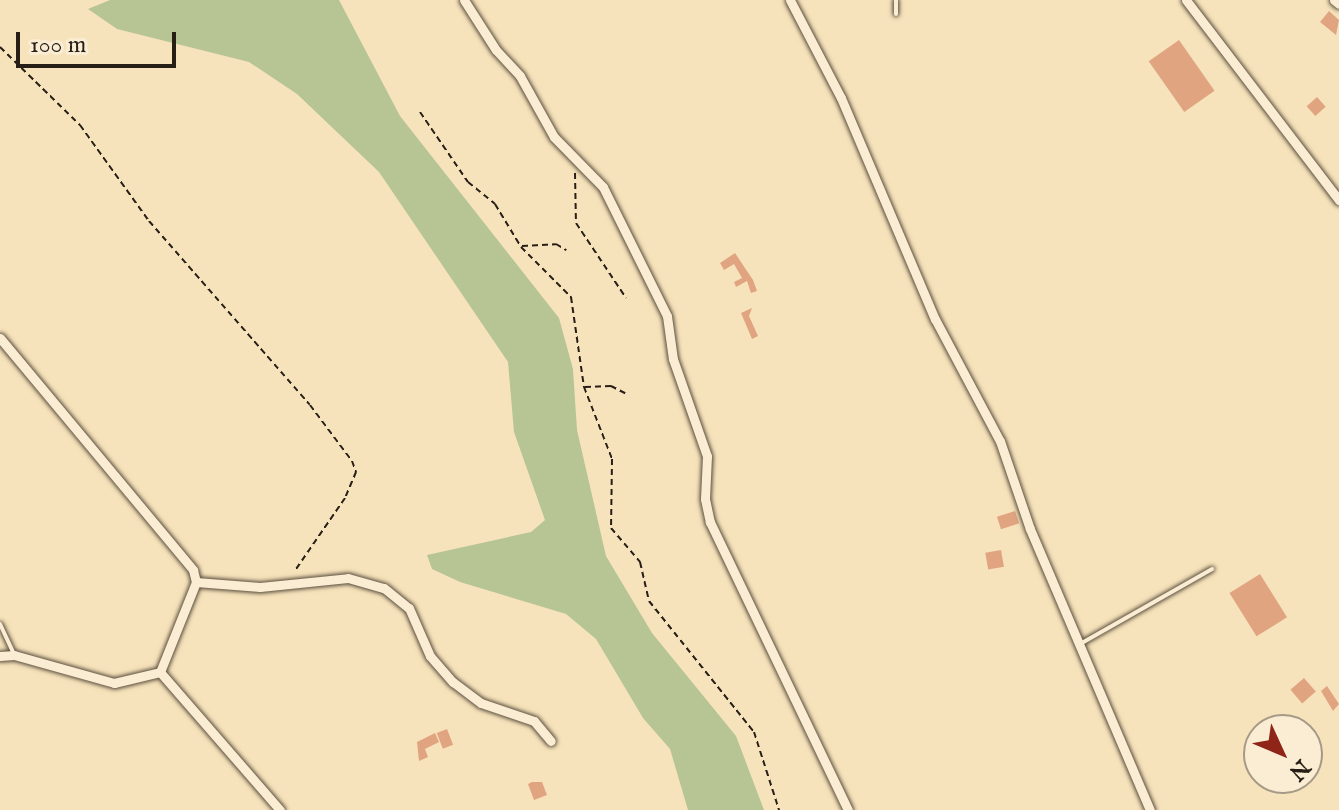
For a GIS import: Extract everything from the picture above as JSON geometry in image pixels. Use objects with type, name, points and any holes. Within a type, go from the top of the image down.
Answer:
[{"type":"street","points":[[464,0],[496,50],[520,76],[554,137],[603,187],[667,316],[673,359],[707,456],[705,499],[710,522],[848,810]]},
{"type":"street","points":[[790,0],[841,98],[935,319],[1000,441],[1078,645],[1150,810]]},
{"type":"street","points":[[1186,0],[1339,200]]},
{"type":"street","points":[[1334,0],[1339,4]]},
{"type":"street","points":[[0,338],[182,552],[196,582],[160,672]]},
{"type":"street","points":[[196,582],[283,585],[348,578],[384,588],[409,608],[430,656],[453,682],[492,708],[534,721],[551,741]]},
{"type":"street","points":[[0,656],[14,655],[114,683],[160,672]]},
{"type":"street","points":[[160,672],[280,810]]},
{"type":"lane","points":[[896,0],[896,14]]},
{"type":"lane","points":[[1078,645],[1212,569]]},
{"type":"lane","points":[[0,624],[12,640],[14,655]]},
{"type":"path","points":[[0,47],[80,125],[149,221],[352,461],[356,472],[345,498],[283,585]]},
{"type":"path","points":[[420,112],[468,182],[511,225],[521,247],[571,297],[584,387],[612,459],[611,528],[640,562],[649,601],[754,732],[779,810]]},
{"type":"path","points":[[576,160],[576,223],[626,298]]},
{"type":"path","points":[[521,247],[556,244],[566,250]]},
{"type":"path","points":[[584,387],[611,386],[625,393]]},
{"type":"green space","points":[[110,0],[339,0],[400,116],[559,318],[573,369],[577,430],[606,556],[652,633],[736,736],[764,810],[688,810],[670,749],[643,718],[596,639],[566,614],[460,582],[432,569],[427,555],[531,532],[545,520],[514,432],[508,362],[379,172],[297,94],[249,62],[117,29],[88,9]]},
{"type":"building","points":[[1329,11],[1339,20],[1336,35],[1320,22]]},
{"type":"building","points":[[1179,40],[1215,91],[1184,112],[1149,61]]},
{"type":"building","points":[[1317,97],[1326,107],[1315,116],[1307,106]]},
{"type":"building","points":[[735,253],[757,291],[751,293],[747,281],[736,287],[734,282],[742,278],[734,264],[724,270],[720,263]]},
{"type":"building","points":[[752,308],[749,316],[758,336],[752,339],[741,313]]},
{"type":"building","points":[[1015,511],[1019,523],[1001,529],[997,517]]},
{"type":"building","points":[[1001,550],[1004,567],[988,570],[985,553]]},
{"type":"building","points":[[1260,574],[1287,617],[1256,636],[1229,593]]},
{"type":"building","points":[[1304,678],[1316,692],[1302,703],[1290,690]]},
{"type":"building","points":[[1327,686],[1339,704],[1333,711],[1321,691]]},
{"type":"building","points":[[447,729],[453,745],[443,749],[437,733]]},
{"type":"building","points":[[435,733],[439,742],[425,749],[428,757],[419,761],[417,742]]},
{"type":"building","points":[[542,782],[547,795],[534,800],[528,784]]}]
